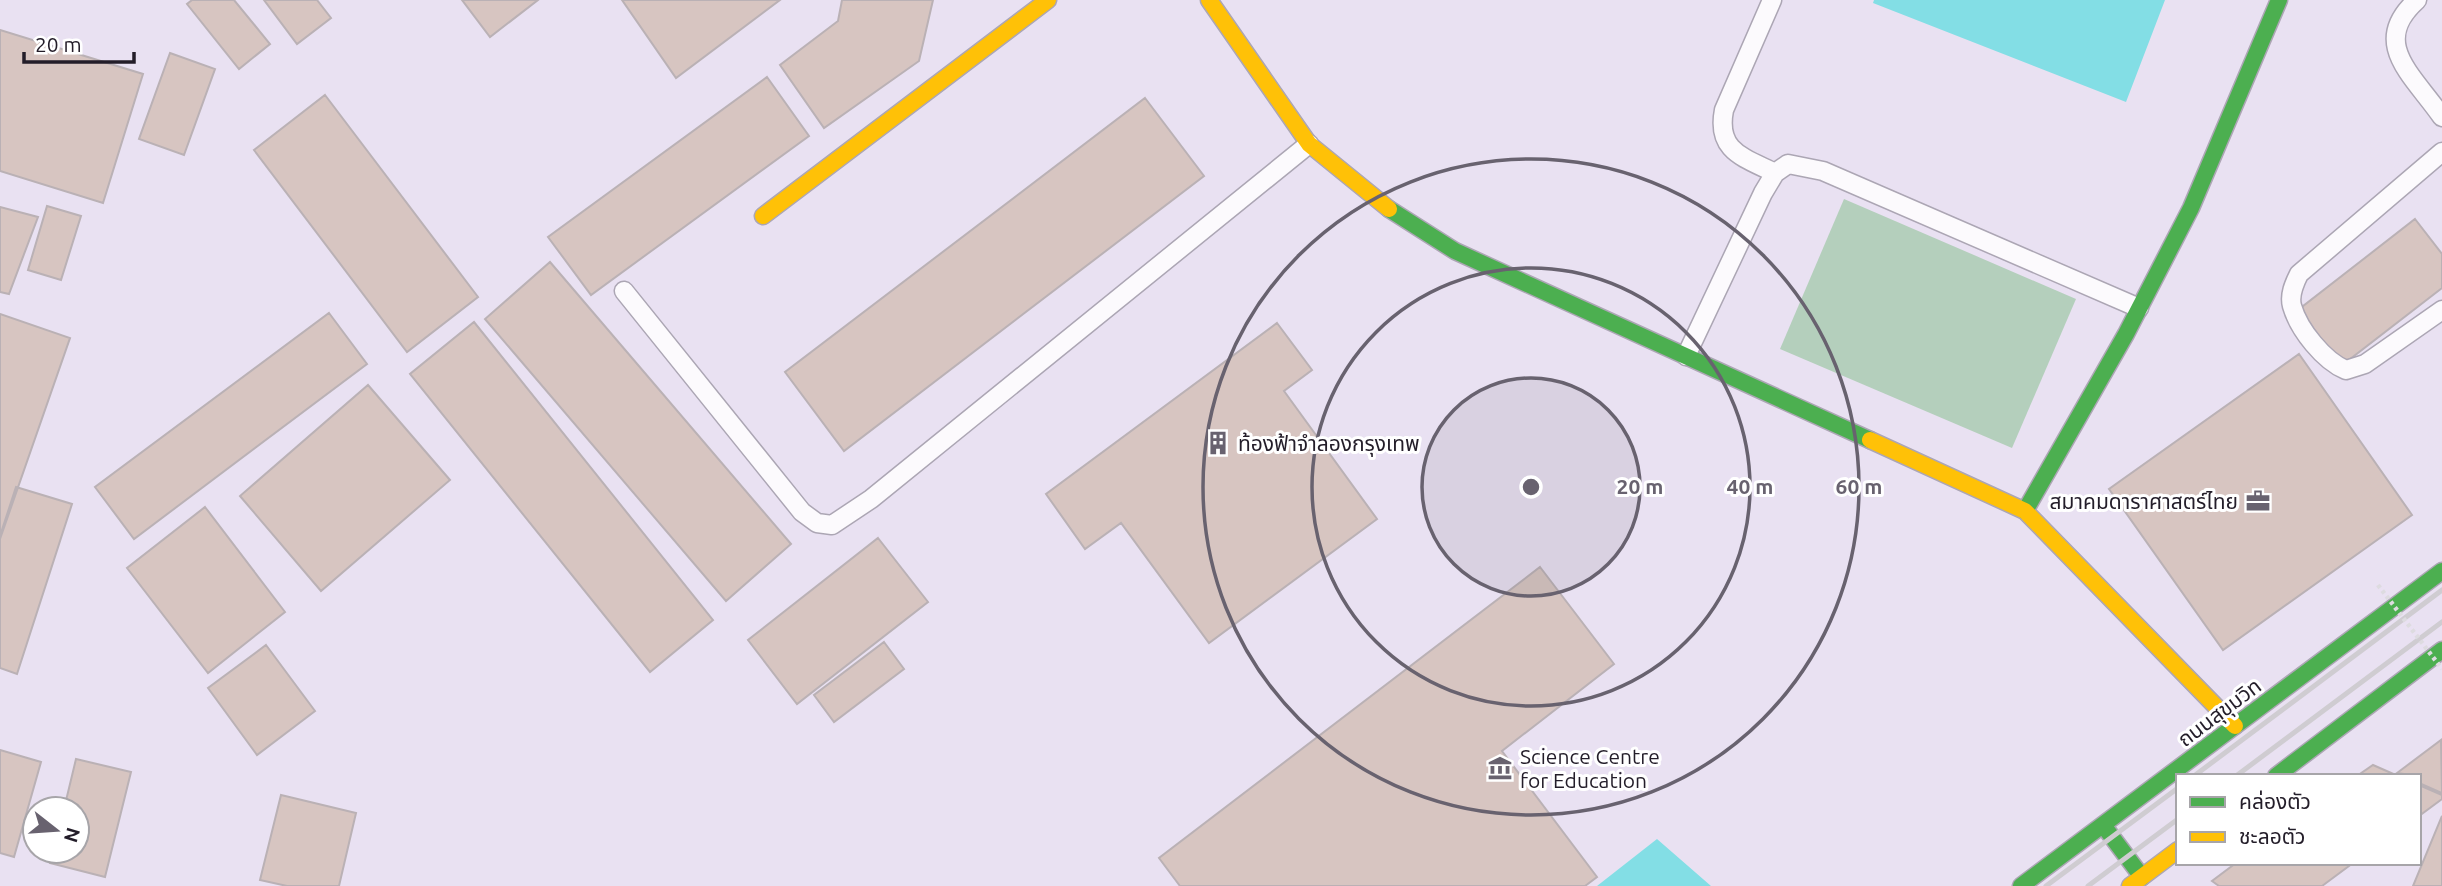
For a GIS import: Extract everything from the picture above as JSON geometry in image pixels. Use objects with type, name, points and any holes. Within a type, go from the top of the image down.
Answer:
[{"type":"street","points":[[763,216],[1048,0]]},
{"type":"street","points":[[1209,0],[1309,144],[1375,201],[1455,251],[2025,512],[2235,726]]},
{"type":"street","points":[[2025,512],[2139,308],[2191,208],[2279,0]]},
{"type":"street","name":"ถนนสุขุมวิท","points":[[2021,886],[2442,570]]},
{"type":"street","points":[[2279,774],[2439,659]]},
{"type":"street","points":[[2103,825],[2136,882],[2176,852]]},
{"type":"lane","points":[[1772,0],[1724,110],[1721,128],[1728,147],[1775,173]]},
{"type":"lane","points":[[2417,0],[2398,20],[2395,28],[2395,49],[2442,117]]},
{"type":"lane","points":[[624,291],[802,512],[817,523],[832,525],[872,499],[1309,144]]},
{"type":"lane","points":[[2442,152],[2298,274],[2292,288],[2291,305],[2302,326],[2327,358],[2346,370],[2365,364],[2442,310]]},
{"type":"lane","points":[[1686,356],[1752,213],[1775,173],[1787,164],[1823,171],[2139,308]]},
{"type":"path","points":[[2378,585],[2439,659]]},
{"type":"green space","points":[[1844,199],[2076,299],[2012,448],[1780,349]]},
{"type":"water","points":[[1874,0],[2165,0],[2126,102],[1873,3]]},
{"type":"water","points":[[1657,839],[1711,886],[1597,886]]},
{"type":"building","points":[[192,0],[234,0],[270,44],[239,69],[187,4]]},
{"type":"building","points":[[264,0],[317,0],[331,18],[297,44]]},
{"type":"building","points":[[462,0],[538,0],[490,37]]},
{"type":"building","points":[[622,0],[780,0],[676,78]]},
{"type":"building","points":[[842,0],[933,0],[919,61],[824,128],[780,65],[838,21]]},
{"type":"building","points":[[0,30],[143,74],[103,203],[0,171]]},
{"type":"building","points":[[170,53],[215,69],[184,155],[139,139]]},
{"type":"building","points":[[767,77],[809,136],[591,295],[548,237]]},
{"type":"building","points":[[325,95],[478,297],[407,352],[254,150]]},
{"type":"building","points":[[1145,98],[1204,176],[844,451],[785,372]]},
{"type":"building","points":[[47,206],[81,216],[61,280],[28,270]]},
{"type":"building","points":[[0,207],[38,217],[9,294],[0,292]]},
{"type":"building","points":[[2415,219],[2442,254],[2442,288],[2341,366],[2298,310]]},
{"type":"building","points":[[550,262],[791,544],[726,601],[485,319]]},
{"type":"building","points":[[329,313],[367,364],[134,539],[95,487]]},
{"type":"building","points":[[0,314],[70,338],[0,539]]},
{"type":"building","points":[[474,322],[713,620],[650,672],[410,374]]},
{"type":"building","name":"ท้องฟ้าจำลองกรุงเทพ","points":[[1277,323],[1312,370],[1284,391],[1377,519],[1209,643],[1121,523],[1085,549],[1046,494]]},
{"type":"building","points":[[2299,354],[2412,515],[2223,650],[2109,489]]},
{"type":"building","points":[[368,385],[450,480],[321,591],[240,496]]},
{"type":"building","points":[[16,487],[72,504],[17,674],[0,668],[0,536]]},
{"type":"building","points":[[205,507],[285,612],[208,673],[127,568]]},
{"type":"building","points":[[878,538],[928,602],[797,704],[748,640]]},
{"type":"building","points":[[1540,567],[1614,664],[1502,751],[1597,877],[1585,886],[1180,886],[1159,858]]},
{"type":"building","points":[[884,642],[904,669],[834,722],[814,695]]},
{"type":"building","points":[[266,645],[315,711],[257,755],[208,688]]},
{"type":"building","points":[[2441,740],[2442,793],[2421,784],[2421,774],[2397,773]]},
{"type":"building","points":[[0,750],[41,762],[32,795],[21,795],[21,832],[14,857],[0,853]]},
{"type":"building","points":[[76,759],[131,772],[105,877],[58,865],[91,865],[91,795],[67,795]]},
{"type":"building","points":[[2373,765],[2393,774],[2360,774]]},
{"type":"building","points":[[2421,786],[2442,795],[2442,799],[2421,815]]},
{"type":"building","points":[[281,795],[356,813],[339,886],[287,886],[260,880]]},
{"type":"building","points":[[2442,816],[2442,886],[2413,886]]},
{"type":"building","points":[[2233,865],[2350,865],[2322,886],[2219,886],[2212,881]]},
{"type":"railway","points":[[2197,774],[2442,590]]},
{"type":"railway","points":[[2239,774],[2442,622]]},
{"type":"railway","points":[[2046,886],[2176,789]]},
{"type":"railway","points":[[2088,886],[2176,820]]},
{"type":"traffic: fast","points":[[2025,511],[2126,334],[2191,208],[2279,0]]},
{"type":"traffic: fast","points":[[1389,209],[1455,251],[1870,440]]},
{"type":"traffic: fast","points":[[2021,886],[2442,571]]},
{"type":"traffic: fast","points":[[2279,774],[2442,650]]},
{"type":"traffic: fast","points":[[2103,825],[2142,877]]},
{"type":"traffic: slow","points":[[763,216],[1048,0]]},
{"type":"traffic: slow","points":[[1209,0],[1309,144],[1389,209]]},
{"type":"traffic: slow","points":[[1870,440],[2025,511],[2235,726]]},
{"type":"traffic: slow","points":[[2130,886],[2176,852]]},
{"type":"place","name":"ท้องฟ้าจำลองกรุงเทพ","points":[[1218,443]]},
{"type":"place","name":"สมาคมดาราศาสตร์ไทย","points":[[2258,501]]},
{"type":"place","name":"Science Centre for Education","points":[[1500,768]]}]
